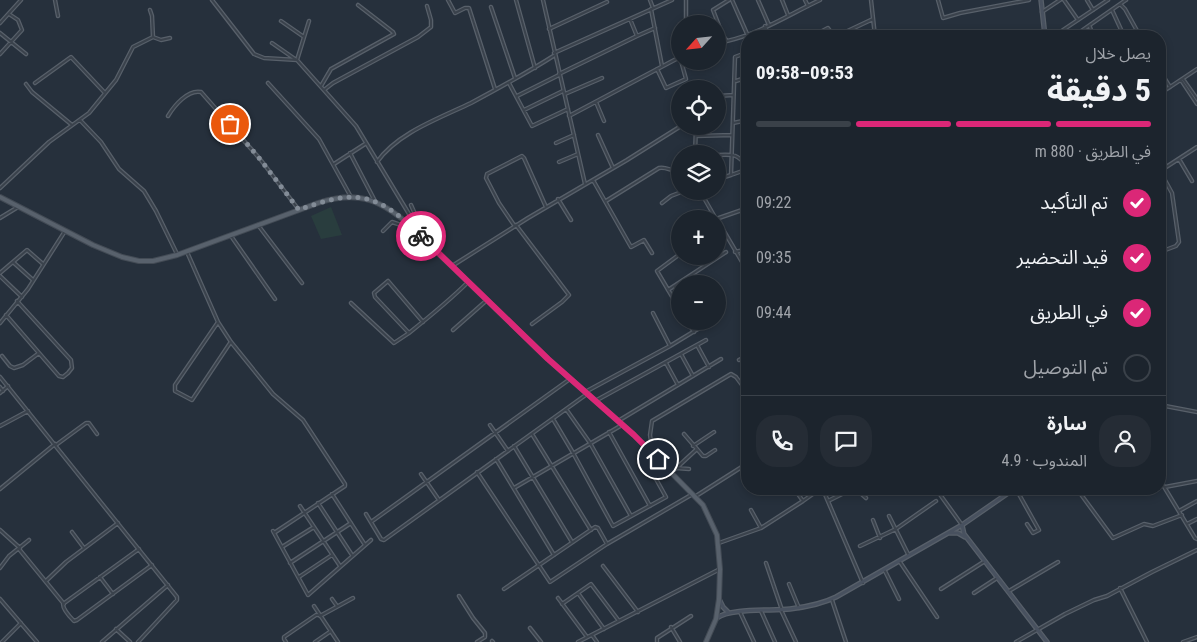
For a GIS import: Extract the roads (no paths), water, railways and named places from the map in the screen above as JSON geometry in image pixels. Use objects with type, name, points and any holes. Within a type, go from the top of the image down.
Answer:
[{"type":"main road","points":[[0,197],[103,250],[129,259],[153,261],[177,256],[327,200],[351,196],[375,201],[392,210],[407,222],[570,379],[618,421],[694,495],[709,516],[718,543],[720,570],[719,600],[716,619],[706,642]]},
{"type":"street","points":[[0,24],[21,0]]},
{"type":"street","points":[[55,0],[58,16]]},
{"type":"street","points":[[212,0],[256,56],[296,60]]},
{"type":"street","points":[[448,0],[455,13],[468,8],[496,90]]},
{"type":"street","points":[[516,0],[535,68]]},
{"type":"street","points":[[544,0],[554,54],[585,184]]},
{"type":"street","points":[[650,0],[662,66]]},
{"type":"street","points":[[377,162],[390,148],[417,129],[496,90],[535,68],[554,54],[672,0]]},
{"type":"street","points":[[686,0],[686,15]]},
{"type":"street","points":[[715,15],[713,10],[731,0],[746,30]]},
{"type":"street","points":[[758,0],[769,25]]},
{"type":"street","points":[[782,0],[788,15]]},
{"type":"street","points":[[805,0],[808,6]]},
{"type":"street","points":[[757,30],[820,0]]},
{"type":"street","points":[[871,0],[874,30]]},
{"type":"street","points":[[938,0],[943,18],[967,11],[1029,0]]},
{"type":"street","points":[[1041,0],[1044,30]]},
{"type":"street","points":[[1042,12],[1060,0]]},
{"type":"street","points":[[1064,0],[1078,20]]},
{"type":"street","points":[[1087,0],[1093,10]]},
{"type":"street","points":[[1063,30],[1108,0]]},
{"type":"street","points":[[1083,30],[1126,0]]},
{"type":"street","points":[[549,28],[607,2]]},
{"type":"street","points":[[1120,4],[1136,30]]},
{"type":"street","points":[[321,86],[331,69],[394,34],[358,5]]},
{"type":"street","points":[[324,90],[418,37],[430,27],[431,20],[428,6]]},
{"type":"street","points":[[491,7],[516,79]]},
{"type":"street","points":[[150,10],[153,37]]},
{"type":"street","points":[[1112,10],[1121,30]]},
{"type":"street","points":[[0,54],[22,29],[18,20],[9,14]]},
{"type":"street","points":[[630,19],[637,36]]},
{"type":"street","points":[[848,30],[873,19]]},
{"type":"street","points":[[280,21],[304,36]]},
{"type":"street","points":[[296,60],[309,21]]},
{"type":"street","points":[[765,26],[767,30]]},
{"type":"street","points":[[1089,26],[1091,30]]},
{"type":"street","points":[[517,96],[655,28]]},
{"type":"street","points":[[0,33],[26,54]]},
{"type":"street","points":[[0,188],[15,176],[31,158],[89,113],[116,80],[134,46],[153,37],[161,40],[170,38]]},
{"type":"street","points":[[726,41],[741,37]]},
{"type":"street","points":[[272,43],[296,60],[348,116],[409,214],[417,232]]},
{"type":"street","points":[[730,175],[735,58],[741,55]]},
{"type":"street","points":[[35,83],[72,57],[105,93]]},
{"type":"street","points":[[569,116],[671,62]]},
{"type":"street","points":[[656,69],[666,88],[686,79],[684,70]]},
{"type":"street","points":[[1166,90],[1197,69]]},
{"type":"street","points":[[524,110],[602,78]]},
{"type":"street","points":[[735,81],[741,79]]},
{"type":"street","points":[[1182,80],[1197,99]]},
{"type":"street","points":[[1182,80],[1197,104]]},
{"type":"street","points":[[1166,81],[1170,87]]},
{"type":"street","points":[[509,82],[532,126],[568,109]]},
{"type":"street","points":[[268,83],[319,140],[351,196]]},
{"type":"street","points":[[26,84],[32,92],[72,125]]},
{"type":"street","points":[[168,116],[189,93],[201,92],[260,159],[299,210]]},
{"type":"street","points":[[726,95],[733,95]]},
{"type":"street","points":[[596,102],[604,120]]},
{"type":"street","points":[[80,120],[101,142],[119,169],[144,191],[156,211],[177,256]]},
{"type":"street","points":[[732,124],[741,122]]},
{"type":"street","points":[[452,266],[546,206],[614,168],[671,132]]},
{"type":"street","points":[[556,143],[574,135]]},
{"type":"street","points":[[598,135],[614,168]]},
{"type":"street","points":[[696,145],[696,136],[732,135]]},
{"type":"street","points":[[334,164],[366,143]]},
{"type":"street","points":[[1166,167],[1197,147]]},
{"type":"street","points":[[350,153],[375,201]]},
{"type":"street","points":[[559,162],[578,154]]},
{"type":"street","points":[[726,154],[732,154],[741,160]]},
{"type":"street","points":[[532,324],[569,295],[499,203],[486,176],[487,174],[523,157],[546,206]]},
{"type":"street","points":[[1179,159],[1192,181]]},
{"type":"street","points":[[605,202],[659,168],[671,170]]},
{"type":"street","points":[[726,176],[741,172]]},
{"type":"street","points":[[593,180],[631,248],[644,240],[652,252]]},
{"type":"street","points":[[1166,182],[1172,193],[1180,242],[1166,250]]},
{"type":"street","points":[[662,203],[671,196]]},
{"type":"street","points":[[558,199],[571,220]]},
{"type":"street","points":[[410,205],[421,220],[429,244]]},
{"type":"street","points":[[0,218],[18,207]]},
{"type":"street","points":[[726,216],[741,210]]},
{"type":"street","points":[[383,231],[391,223],[401,225],[407,222]]},
{"type":"street","points":[[258,225],[302,283]]},
{"type":"street","points":[[0,323],[22,297],[65,231]]},
{"type":"street","points":[[231,236],[275,299]]},
{"type":"street","points":[[726,236],[741,261]]},
{"type":"street","points":[[22,297],[0,275],[27,250],[43,264]]},
{"type":"street","points":[[735,252],[741,251]]},
{"type":"street","points":[[187,252],[218,322],[231,342],[273,394],[305,422],[345,484],[345,486],[273,532],[308,595],[371,540]]},
{"type":"street","points":[[13,261],[33,280]]},
{"type":"street","points":[[671,261],[657,271],[671,295]]},
{"type":"street","points":[[691,275],[706,265]]},
{"type":"street","points":[[409,333],[374,295],[386,282],[390,282],[423,322]]},
{"type":"street","points":[[351,303],[394,343],[423,322],[469,282]]},
{"type":"street","points":[[454,330],[487,300]]},
{"type":"street","points":[[6,315],[61,377],[66,375],[72,368],[71,360],[17,302]]},
{"type":"street","points":[[652,312],[670,346]]},
{"type":"street","points":[[218,322],[175,385],[175,391],[192,400],[231,342]]},
{"type":"street","points":[[366,514],[381,539],[384,540],[552,420],[586,393],[697,330]]},
{"type":"street","points":[[595,401],[706,340]]},
{"type":"street","points":[[697,345],[709,367]]},
{"type":"street","points":[[2,356],[14,368],[24,365],[39,353]]},
{"type":"street","points":[[681,354],[693,376]]},
{"type":"street","points":[[618,421],[721,359]]},
{"type":"street","points":[[665,363],[678,386]]},
{"type":"street","points":[[689,469],[676,468],[669,465],[651,442],[652,421],[731,374],[741,383]]},
{"type":"street","points":[[0,377],[168,585],[177,599],[138,642]]},
{"type":"street","points":[[371,522],[570,379]]},
{"type":"street","points":[[0,387],[1,392],[8,386]]},
{"type":"street","points":[[1166,405],[1197,412]]},
{"type":"street","points":[[566,409],[590,443],[632,516]]},
{"type":"street","points":[[0,426],[28,411]]},
{"type":"street","points":[[552,420],[614,526],[666,496],[642,453],[641,449],[644,446]]},
{"type":"street","points":[[0,490],[55,444],[88,422],[97,434]]},
{"type":"street","points":[[490,425],[508,451]]},
{"type":"street","points":[[514,488],[622,425]]},
{"type":"street","points":[[609,432],[650,506]]},
{"type":"street","points":[[693,446],[714,432]]},
{"type":"street","points":[[532,434],[590,530]]},
{"type":"street","points":[[684,434],[704,456],[715,450]]},
{"type":"street","points":[[514,446],[572,542]]},
{"type":"street","points":[[672,472],[697,449]]},
{"type":"street","points":[[496,459],[554,554]]},
{"type":"street","points":[[477,472],[548,581],[551,582],[607,544],[741,467]]},
{"type":"street","points":[[421,474],[439,500]]},
{"type":"street","points":[[1166,486],[1197,480]]},
{"type":"street","points":[[1166,488],[1197,539]]},
{"type":"street","points":[[332,494],[365,545]]},
{"type":"street","points":[[800,495],[803,501]]},
{"type":"street","points":[[718,543],[761,528],[812,495]]},
{"type":"street","points":[[825,495],[863,583]]},
{"type":"street","points":[[828,501],[840,495]]},
{"type":"street","points":[[863,495],[866,498]]},
{"type":"street","points":[[940,495],[962,525],[962,531],[966,537],[1047,642]]},
{"type":"street","points":[[716,619],[728,612],[799,608],[832,600],[949,533],[1006,495]]},
{"type":"street","points":[[1019,495],[1039,529],[1034,532],[1027,524]]},
{"type":"street","points":[[1081,495],[1113,538],[1144,524],[1153,526],[1182,515]]},
{"type":"street","points":[[860,546],[896,529],[936,501]]},
{"type":"street","points":[[1179,511],[1197,501]]},
{"type":"street","points":[[318,504],[352,555]]},
{"type":"street","points":[[300,506],[340,566]]},
{"type":"street","points":[[750,510],[761,528]]},
{"type":"street","points":[[889,516],[910,556]]},
{"type":"street","points":[[1187,524],[1197,519]]},
{"type":"street","points":[[873,520],[880,538]]},
{"type":"street","points":[[46,581],[63,564],[118,523]]},
{"type":"street","points":[[290,563],[351,523]]},
{"type":"street","points":[[282,548],[314,527]]},
{"type":"street","points":[[504,588],[597,527],[607,544]]},
{"type":"street","points":[[0,530],[19,548],[64,604],[64,608],[72,619],[76,621],[152,566]]},
{"type":"street","points":[[72,532],[84,548]]},
{"type":"street","points":[[949,533],[958,533],[966,537]]},
{"type":"street","points":[[0,568],[9,556],[29,540]]},
{"type":"street","points":[[64,604],[139,549]]},
{"type":"street","points":[[1016,642],[1080,607],[1107,596],[1197,550]]},
{"type":"street","points":[[298,578],[332,555]]},
{"type":"street","points":[[941,589],[985,561]]},
{"type":"street","points":[[900,562],[937,617]]},
{"type":"street","points":[[1008,592],[1058,562]]},
{"type":"street","points":[[766,563],[781,610],[796,642]]},
{"type":"street","points":[[604,566],[638,612]]},
{"type":"street","points":[[578,642],[720,570]]},
{"type":"street","points":[[885,571],[899,599]]},
{"type":"street","points":[[100,577],[113,594]]},
{"type":"street","points":[[974,593],[997,578]]},
{"type":"street","points":[[562,604],[592,584],[619,621]]},
{"type":"street","points":[[790,584],[799,608]]},
{"type":"street","points":[[102,642],[168,585]]},
{"type":"street","points":[[1120,588],[1147,642]]},
{"type":"street","points":[[578,593],[604,629]]},
{"type":"street","points":[[459,596],[471,616],[485,633],[484,637],[477,642]]},
{"type":"street","points":[[332,598],[337,606]]},
{"type":"street","points":[[286,642],[284,637],[316,615],[320,615],[353,598]]},
{"type":"street","points":[[558,598],[587,637]]},
{"type":"street","points":[[0,599],[37,642]]},
{"type":"street","points":[[719,600],[722,607],[728,612]]},
{"type":"street","points":[[832,600],[846,642]]},
{"type":"street","points":[[0,606],[4,603]]},
{"type":"street","points":[[314,606],[338,642]]},
{"type":"street","points":[[762,611],[775,642]]},
{"type":"street","points":[[740,612],[754,642]]},
{"type":"street","points":[[657,642],[657,638],[692,616]]},
{"type":"street","points":[[2,642],[21,623]]},
{"type":"street","points":[[530,628],[541,642]]},
{"type":"street","points":[[671,628],[680,642]]},
{"type":"street","points":[[116,629],[130,642]]},
{"type":"street","points":[[315,642],[331,631]]},
{"type":"street","points":[[592,635],[597,642]]},
{"type":"street","points":[[1183,642],[1197,636]]}]
